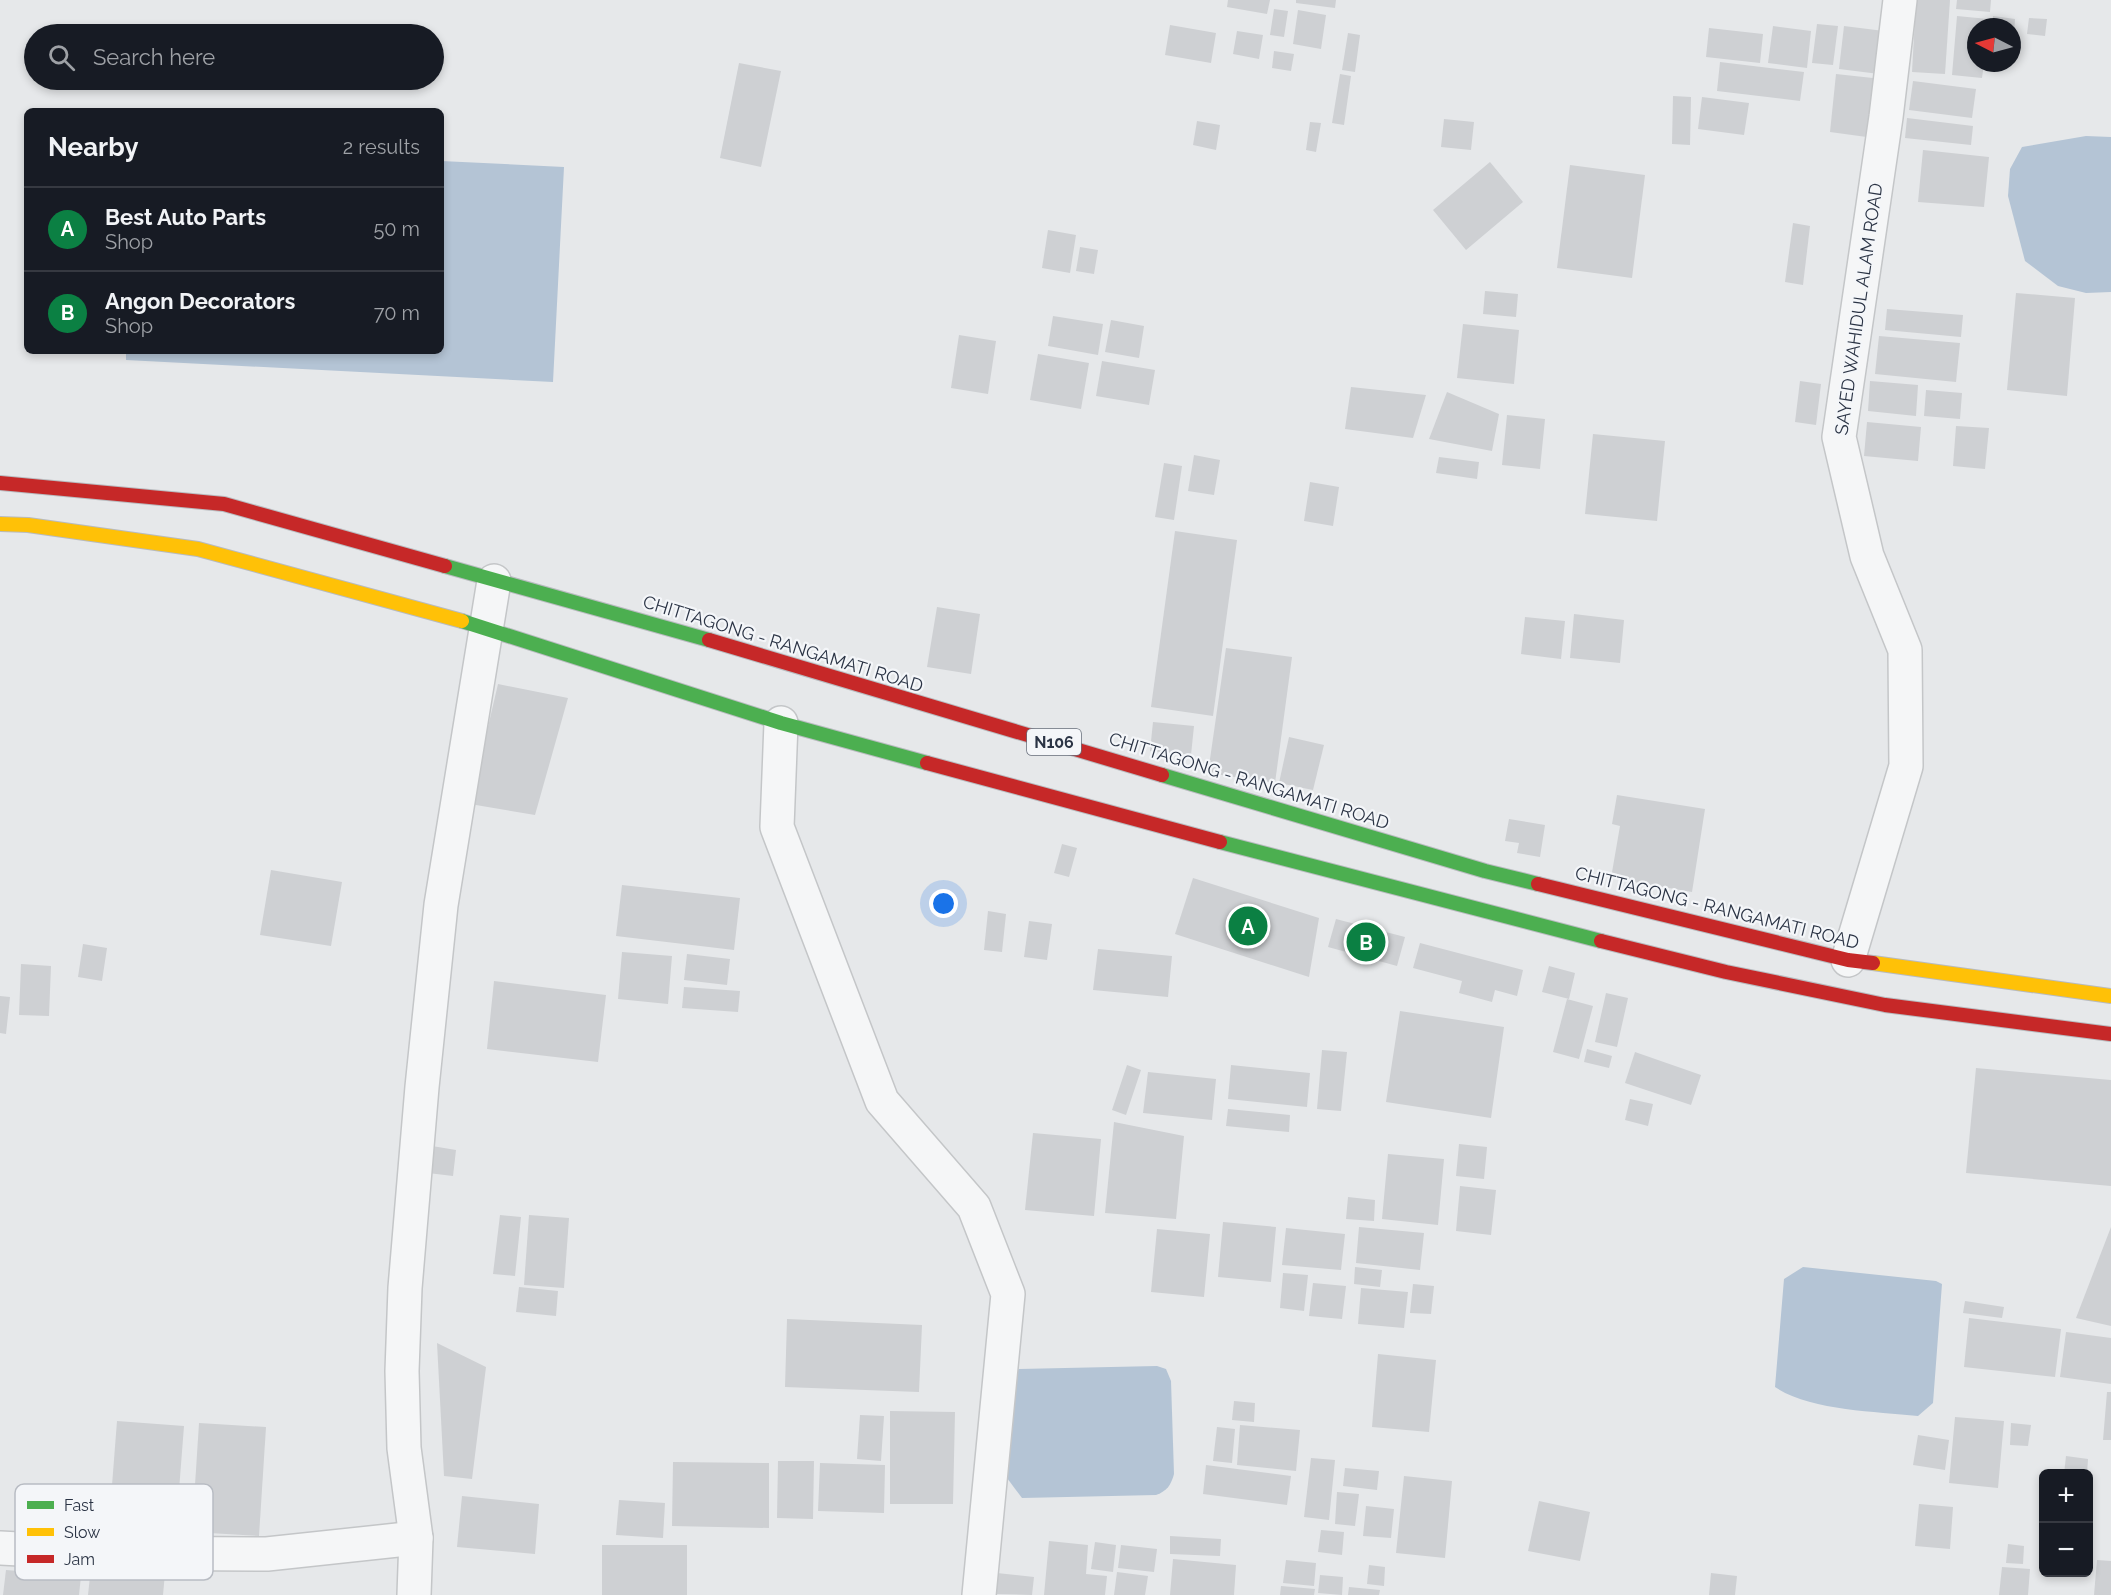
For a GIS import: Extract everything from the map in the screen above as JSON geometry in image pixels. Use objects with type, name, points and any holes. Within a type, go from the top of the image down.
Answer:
[{"type":"highway","name":"CHITTAGONG - RANGAMATI ROAD","points":[[0,483],[224,504],[685,633],[1485,871],[1848,960],[2111,996]]},
{"type":"highway","points":[[29,515],[32,485]]},
{"type":"highway","points":[[0,524],[29,515],[198,549],[486,628],[781,723],[1401,891],[1726,972],[1885,1005],[2111,1034]]},
{"type":"street","name":"SAYED WAHIDUL ALAM ROAD","points":[[1848,960],[1906,766],[1905,650],[1867,556],[1839,437],[1886,117],[1900,0]]},
{"type":"street","points":[[414,1595],[416,1538],[405,1448],[402,1371],[405,1288],[441,905],[469,745],[494,581]]},
{"type":"street","points":[[781,723],[777,827],[882,1101],[974,1207],[1008,1294],[978,1595]]},
{"type":"street","points":[[213,1553],[267,1554],[416,1538]]},
{"type":"street","points":[[0,1548],[15,1549]]},
{"type":"water","points":[[2086,136],[2111,137],[2111,292],[2086,293],[2058,286],[2025,261],[2008,196],[2010,169],[2022,147]]},
{"type":"water","points":[[444,161],[564,167],[553,382],[126,360],[126,354],[444,354]]},
{"type":"water","points":[[1803,1267],[1936,1281],[1942,1284],[1933,1403],[1918,1416],[1824,1405],[1806,1401],[1775,1387],[1784,1279]]},
{"type":"water","points":[[1157,1366],[1166,1369],[1171,1381],[1174,1474],[1166,1489],[1156,1495],[1022,1498],[1007,1478],[1005,1403],[1009,1376],[1019,1369]]},
{"type":"building","points":[[1228,0],[1270,0],[1267,14],[1227,7]]},
{"type":"building","points":[[1296,0],[1336,0],[1335,8],[1296,3]]},
{"type":"building","points":[[1916,0],[1950,0],[1945,74],[1912,72]]},
{"type":"building","points":[[1957,0],[1991,0],[1990,12],[1956,9]]},
{"type":"building","points":[[1274,9],[1288,11],[1284,37],[1270,35]]},
{"type":"building","points":[[1298,10],[1326,15],[1321,49],[1293,44]]},
{"type":"building","points":[[1957,16],[1978,18],[1967,18],[1967,72],[1983,72],[1982,78],[1952,75]]},
{"type":"building","points":[[2029,18],[2047,19],[2045,36],[2027,34]]},
{"type":"building","points":[[1817,24],[1838,26],[1833,65],[1812,63]]},
{"type":"building","points":[[1170,25],[1216,33],[1211,63],[1165,55]]},
{"type":"building","points":[[1773,26],[1811,31],[1807,68],[1768,63]]},
{"type":"building","points":[[1844,26],[1884,31],[1879,74],[1839,69]]},
{"type":"building","points":[[1709,28],[1763,34],[1760,63],[1706,57]]},
{"type":"building","points":[[1237,31],[1263,35],[1259,59],[1233,54]]},
{"type":"building","points":[[1348,33],[1360,35],[1355,72],[1342,70]]},
{"type":"building","points":[[1274,51],[1294,54],[1291,71],[1272,68]]},
{"type":"building","points":[[1720,62],[1804,72],[1800,101],[1717,91]]},
{"type":"building","points":[[739,63],[781,71],[761,167],[720,158]]},
{"type":"building","points":[[1340,74],[1351,76],[1344,125],[1332,123]]},
{"type":"building","points":[[1836,74],[1882,79],[1874,138],[1830,132]]},
{"type":"building","points":[[1913,81],[1976,89],[1972,118],[1909,110]]},
{"type":"building","points":[[1673,96],[1691,97],[1690,145],[1672,144]]},
{"type":"building","points":[[1702,97],[1749,103],[1744,135],[1698,129]]},
{"type":"building","points":[[1907,118],[1973,126],[1971,145],[1905,138]]},
{"type":"building","points":[[1444,119],[1474,122],[1471,150],[1441,147]]},
{"type":"building","points":[[1197,121],[1220,125],[1216,150],[1193,145]]},
{"type":"building","points":[[1310,122],[1321,123],[1316,152],[1306,150]]},
{"type":"building","points":[[1923,150],[1989,157],[1984,207],[1918,202]]},
{"type":"building","points":[[1490,162],[1523,202],[1466,250],[1433,210]]},
{"type":"building","points":[[1570,165],[1645,175],[1632,278],[1557,268]]},
{"type":"building","points":[[1793,223],[1810,226],[1803,285],[1785,282]]},
{"type":"building","points":[[1048,230],[1076,235],[1070,273],[1042,268]]},
{"type":"building","points":[[1080,247],[1098,250],[1094,274],[1076,271]]},
{"type":"building","points":[[1485,291],[1518,294],[1516,317],[1483,314]]},
{"type":"building","points":[[2016,293],[2075,298],[2067,396],[2007,390]]},
{"type":"building","points":[[1887,309],[1963,315],[1961,337],[1885,330]]},
{"type":"building","points":[[1053,316],[1103,324],[1098,355],[1048,346]]},
{"type":"building","points":[[1111,320],[1144,326],[1139,358],[1105,352]]},
{"type":"building","points":[[1463,324],[1519,330],[1514,384],[1457,378]]},
{"type":"building","points":[[959,335],[996,341],[988,394],[951,388]]},
{"type":"building","points":[[1879,336],[1960,343],[1956,382],[1875,374]]},
{"type":"building","points":[[1038,354],[1089,363],[1081,409],[1030,400]]},
{"type":"building","points":[[1102,361],[1155,370],[1149,405],[1096,396]]},
{"type":"building","points":[[1800,381],[1821,384],[1816,425],[1795,422]]},
{"type":"building","points":[[1870,381],[1918,385],[1916,416],[1868,411]]},
{"type":"building","points":[[1351,387],[1426,395],[1413,438],[1345,429]]},
{"type":"building","points":[[1926,390],[1962,393],[1960,419],[1924,416]]},
{"type":"building","points":[[1447,392],[1499,414],[1492,451],[1429,439]]},
{"type":"building","points":[[1507,415],[1545,419],[1540,469],[1502,465]]},
{"type":"building","points":[[1867,422],[1921,427],[1918,461],[1864,456]]},
{"type":"building","points":[[1956,426],[1989,428],[1985,469],[1953,466]]},
{"type":"building","points":[[1593,434],[1665,441],[1657,521],[1585,514]]},
{"type":"building","points":[[1194,455],[1220,460],[1214,495],[1188,491]]},
{"type":"building","points":[[1439,457],[1479,462],[1477,479],[1436,473]]},
{"type":"building","points":[[1164,463],[1182,466],[1174,520],[1155,517]]},
{"type":"building","points":[[1310,482],[1339,487],[1333,526],[1304,521]]},
{"type":"building","points":[[1175,531],[1237,540],[1213,716],[1151,707]]},
{"type":"building","points":[[937,607],[980,614],[971,674],[927,667]]},
{"type":"building","points":[[1574,614],[1624,620],[1620,663],[1570,658]]},
{"type":"building","points":[[1525,617],[1565,621],[1561,659],[1521,654]]},
{"type":"building","points":[[1226,648],[1292,657],[1275,783],[1208,773]]},
{"type":"building","points":[[498,684],[568,698],[535,815],[470,804]]},
{"type":"building","points":[[1153,722],[1194,726],[1191,755],[1150,751]]},
{"type":"building","points":[[1289,737],[1324,745],[1313,790],[1279,783]]},
{"type":"building","points":[[1617,795],[1705,809],[1692,892],[1611,878],[1620,826],[1612,824]]},
{"type":"building","points":[[1509,819],[1545,825],[1540,857],[1517,853],[1519,843],[1505,841]]},
{"type":"building","points":[[1062,844],[1077,848],[1069,877],[1054,873]]},
{"type":"building","points":[[271,870],[342,882],[331,946],[260,935]]},
{"type":"building","points":[[1193,878],[1319,918],[1309,977],[1175,934]]},
{"type":"building","points":[[622,885],[740,898],[734,950],[616,936]]},
{"type":"building","points":[[988,911],[1006,914],[1002,952],[984,950]]},
{"type":"building","points":[[1336,919],[1405,937],[1397,966],[1328,947]]},
{"type":"building","points":[[1029,921],[1052,924],[1047,960],[1024,957]]},
{"type":"building","points":[[1420,943],[1523,970],[1517,996],[1495,990],[1492,1002],[1459,993],[1462,981],[1413,968]]},
{"type":"building","points":[[83,944],[107,948],[102,981],[78,977]]},
{"type":"building","points":[[1098,949],[1172,956],[1168,997],[1093,990]]},
{"type":"building","points":[[622,952],[672,956],[668,1004],[618,999]]},
{"type":"building","points":[[687,954],[730,959],[727,985],[684,980]]},
{"type":"building","points":[[21,964],[51,966],[49,1016],[19,1015]]},
{"type":"building","points":[[1549,966],[1575,973],[1569,999],[1542,992]]},
{"type":"building","points":[[494,981],[606,995],[598,1062],[487,1049]]},
{"type":"building","points":[[684,987],[740,991],[738,1012],[682,1008]]},
{"type":"building","points":[[1606,993],[1628,998],[1617,1047],[1595,1042]]},
{"type":"building","points":[[0,996],[10,997],[6,1034],[0,1033]]},
{"type":"building","points":[[1567,999],[1593,1006],[1579,1059],[1553,1052]]},
{"type":"building","points":[[1400,1011],[1504,1027],[1491,1118],[1386,1102]]},
{"type":"building","points":[[1587,1049],[1612,1056],[1609,1068],[1584,1062]]},
{"type":"building","points":[[1322,1050],[1347,1052],[1341,1111],[1317,1109]]},
{"type":"building","points":[[1635,1052],[1701,1075],[1691,1105],[1625,1083]]},
{"type":"building","points":[[1127,1065],[1141,1070],[1126,1115],[1112,1110]]},
{"type":"building","points":[[1231,1065],[1310,1073],[1307,1107],[1228,1099]]},
{"type":"building","points":[[1976,1068],[2111,1080],[2111,1186],[1966,1173]]},
{"type":"building","points":[[1148,1072],[1216,1079],[1212,1120],[1143,1113]]},
{"type":"building","points":[[1630,1099],[1653,1104],[1648,1126],[1625,1120]]},
{"type":"building","points":[[1228,1109],[1290,1115],[1289,1132],[1226,1126]]},
{"type":"building","points":[[1114,1122],[1184,1136],[1176,1219],[1105,1213]]},
{"type":"building","points":[[1033,1133],[1101,1139],[1094,1216],[1025,1210]]},
{"type":"building","points":[[1459,1144],[1487,1147],[1484,1179],[1456,1176]]},
{"type":"building","points":[[432,1146],[456,1150],[453,1176],[428,1173]]},
{"type":"building","points":[[1388,1154],[1444,1159],[1438,1225],[1382,1219]]},
{"type":"building","points":[[1460,1186],[1496,1190],[1491,1235],[1456,1231]]},
{"type":"building","points":[[1348,1197],[1375,1200],[1374,1221],[1346,1219]]},
{"type":"building","points":[[500,1215],[521,1217],[515,1276],[493,1274]]},
{"type":"building","points":[[529,1215],[569,1218],[564,1288],[524,1285]]},
{"type":"building","points":[[1223,1222],[1276,1227],[1271,1282],[1218,1277]]},
{"type":"building","points":[[1359,1227],[1424,1233],[1420,1270],[1356,1263]]},
{"type":"building","points":[[2111,1227],[2111,1326],[2076,1318]]},
{"type":"building","points":[[1286,1228],[1345,1234],[1341,1270],[1282,1265]]},
{"type":"building","points":[[1157,1229],[1210,1234],[1204,1297],[1151,1292]]},
{"type":"building","points":[[1355,1267],[1382,1270],[1380,1287],[1354,1284]]},
{"type":"building","points":[[1283,1273],[1308,1275],[1304,1311],[1280,1308]]},
{"type":"building","points":[[1313,1283],[1346,1286],[1342,1319],[1309,1316]]},
{"type":"building","points":[[1413,1284],[1434,1286],[1431,1314],[1410,1313]]},
{"type":"building","points":[[519,1287],[558,1291],[556,1316],[516,1312]]},
{"type":"building","points":[[1361,1288],[1408,1292],[1404,1328],[1358,1324]]},
{"type":"building","points":[[1965,1301],[2004,1307],[2002,1318],[1963,1313]]},
{"type":"building","points":[[1969,1318],[2061,1329],[2055,1377],[1964,1367]]},
{"type":"building","points":[[787,1319],[922,1325],[919,1392],[785,1387]]},
{"type":"building","points":[[2066,1332],[2111,1338],[2111,1384],[2060,1377]]},
{"type":"building","points":[[437,1343],[486,1367],[472,1479],[444,1476]]},
{"type":"building","points":[[1378,1354],[1436,1360],[1429,1432],[1372,1427]]},
{"type":"building","points":[[2107,1392],[2111,1392],[2111,1440],[2103,1440]]},
{"type":"building","points":[[1234,1401],[1255,1403],[1254,1422],[1232,1420]]},
{"type":"building","points":[[890,1411],[955,1412],[953,1504],[890,1504]]},
{"type":"building","points":[[860,1415],[884,1416],[881,1461],[857,1459]]},
{"type":"building","points":[[1955,1417],[2004,1421],[1998,1488],[1949,1483]]},
{"type":"building","points":[[117,1421],[184,1426],[179,1484],[112,1484]]},
{"type":"building","points":[[199,1423],[266,1427],[259,1536],[213,1533],[213,1484],[195,1484]]},
{"type":"building","points":[[2011,1423],[2031,1425],[2028,1446],[2010,1445]]},
{"type":"building","points":[[1240,1425],[1300,1430],[1296,1471],[1237,1465]]},
{"type":"building","points":[[1217,1427],[1235,1429],[1232,1463],[1213,1461]]},
{"type":"building","points":[[1918,1435],[1949,1440],[1945,1470],[1913,1465]]},
{"type":"building","points":[[2066,1456],[2088,1459],[2087,1469],[2065,1469]]},
{"type":"building","points":[[1311,1458],[1335,1460],[1329,1520],[1304,1517]]},
{"type":"building","points":[[778,1461],[814,1461],[813,1519],[777,1518]]},
{"type":"building","points":[[673,1462],[769,1463],[769,1528],[672,1526]]},
{"type":"building","points":[[820,1463],[885,1465],[884,1513],[818,1511]]},
{"type":"building","points":[[1206,1465],[1291,1476],[1287,1505],[1203,1494]]},
{"type":"building","points":[[1345,1468],[1379,1471],[1377,1490],[1343,1486]]},
{"type":"building","points":[[1404,1476],[1452,1481],[1445,1558],[1396,1553]]},
{"type":"building","points":[[1337,1492],[1359,1494],[1355,1526],[1335,1524]]},
{"type":"building","points":[[462,1496],[539,1504],[535,1554],[457,1547]]},
{"type":"building","points":[[619,1500],[665,1503],[663,1538],[616,1535]]},
{"type":"building","points":[[1539,1501],[1590,1512],[1580,1561],[1528,1551]]},
{"type":"building","points":[[1919,1504],[1953,1507],[1950,1549],[1915,1546]]},
{"type":"building","points":[[1366,1506],[1394,1509],[1391,1538],[1363,1536]]},
{"type":"building","points":[[1321,1530],[1344,1532],[1342,1555],[1318,1552]]},
{"type":"building","points":[[1170,1536],[1221,1539],[1220,1556],[1170,1554]]},
{"type":"building","points":[[1049,1541],[1088,1545],[1086,1574],[1107,1576],[1105,1595],[1044,1595]]},
{"type":"building","points":[[1095,1542],[1116,1545],[1113,1572],[1091,1569]]},
{"type":"building","points":[[2008,1544],[2024,1546],[2023,1564],[2006,1563]]},
{"type":"building","points":[[602,1545],[687,1545],[687,1595],[602,1595]]},
{"type":"building","points":[[1121,1545],[1157,1549],[1154,1572],[1118,1568]]},
{"type":"building","points":[[1173,1559],[1236,1565],[1234,1595],[1170,1595]]},
{"type":"building","points":[[1286,1560],[1316,1563],[1314,1586],[1283,1583]]},
{"type":"building","points":[[2097,1560],[2111,1561],[2111,1595],[2094,1595]]},
{"type":"building","points":[[1369,1565],[1385,1567],[1384,1586],[1367,1584]]},
{"type":"building","points":[[2002,1567],[2030,1569],[2028,1595],[1999,1595]]},
{"type":"building","points":[[6,1570],[15,1571],[15,1580],[81,1580],[79,1595],[3,1595]]},
{"type":"building","points":[[1117,1572],[1148,1576],[1145,1595],[1114,1595]]},
{"type":"building","points":[[997,1573],[1034,1577],[1032,1595],[995,1594]]},
{"type":"building","points":[[1711,1573],[1737,1576],[1735,1595],[1709,1595]]},
{"type":"building","points":[[1320,1575],[1343,1577],[1342,1595],[1318,1593]]},
{"type":"building","points":[[90,1580],[164,1580],[163,1595],[88,1595]]},
{"type":"building","points":[[1281,1586],[1315,1589],[1314,1595],[1280,1595]]},
{"type":"building","points":[[1349,1587],[1380,1590],[1379,1595],[1348,1595]]},
{"type":"traffic: fast","points":[[445,566],[709,640]]},
{"type":"traffic: fast","points":[[462,621],[781,723],[927,763]]},
{"type":"traffic: fast","points":[[1162,775],[1485,871],[1538,884]]},
{"type":"traffic: fast","points":[[1220,842],[1601,941]]},
{"type":"traffic: slow","points":[[0,524],[28,525],[198,549],[462,621]]},
{"type":"traffic: slow","points":[[1873,963],[2111,996]]},
{"type":"traffic: jam","points":[[0,483],[224,504],[445,566]]},
{"type":"traffic: jam","points":[[709,640],[1162,775]]},
{"type":"traffic: jam","points":[[927,763],[1220,842]]},
{"type":"traffic: jam","points":[[1538,884],[1848,960],[1873,963]]},
{"type":"traffic: jam","points":[[1601,941],[1726,972],[1885,1005],[2111,1034]]},
{"type":"place","name":"Best Auto Parts","points":[[1248,926]]},
{"type":"place","name":"Angon Decorators","points":[[1366,942]]}]
